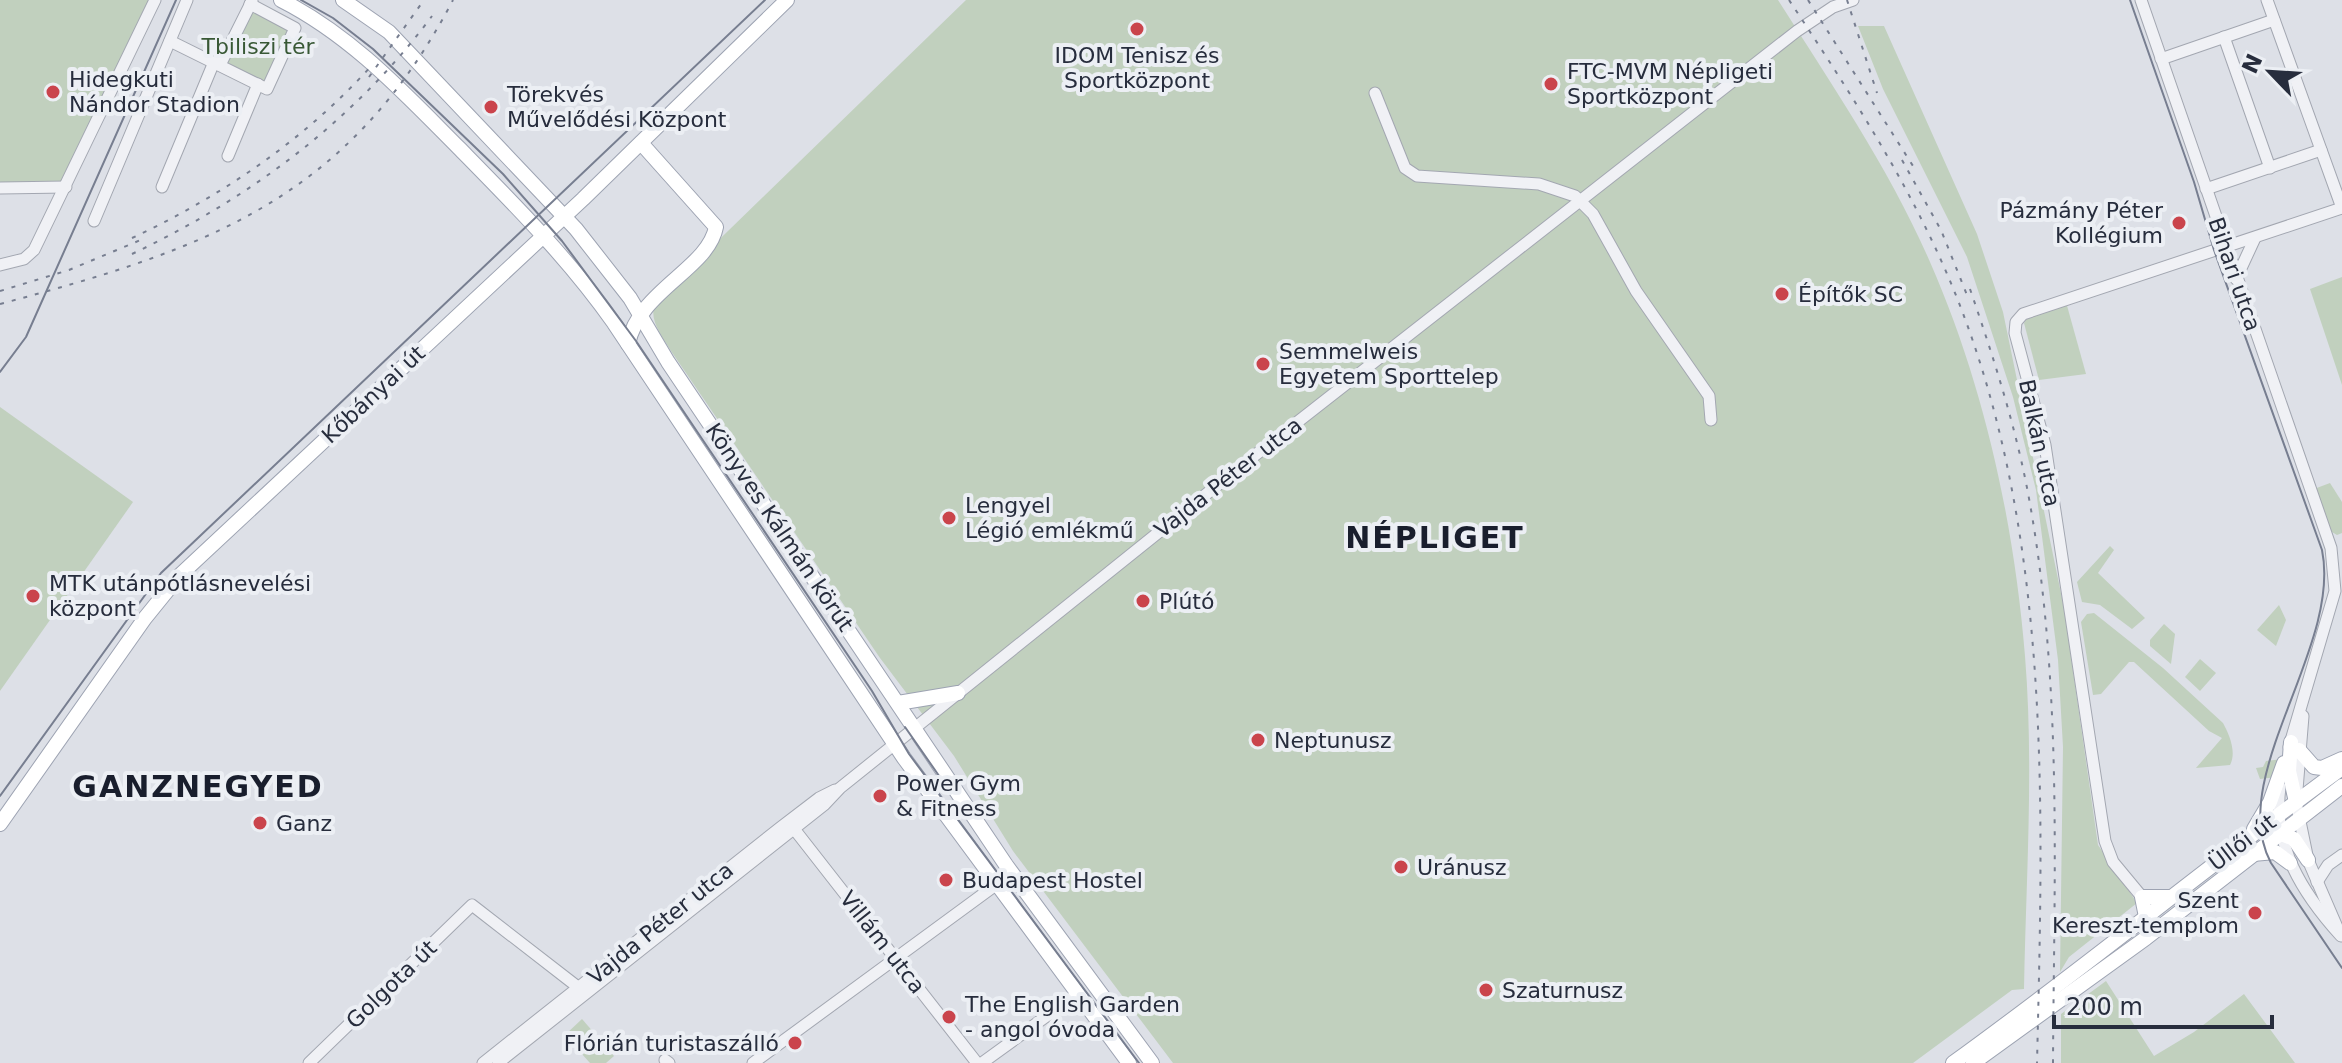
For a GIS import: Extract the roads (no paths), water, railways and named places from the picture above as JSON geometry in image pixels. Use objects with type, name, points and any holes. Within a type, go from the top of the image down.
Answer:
[{"type":"main road","name":"Könyves Kálmán körút","points":[[281,0],[340,35],[424,111],[572,267],[628,344],[895,745],[1129,1063]]},
{"type":"main road","name":"Könyves Kálmán körút","points":[[343,0],[375,19],[564,216],[639,313],[668,362],[1034,905],[1152,1063]]},
{"type":"main road","name":"Kőbányai út","points":[[0,824],[167,589],[641,143],[787,0]]},
{"type":"main road","points":[[628,344],[639,313],[710,243],[716,227],[641,143]]},
{"type":"main road","points":[[898,703],[958,693]]},
{"type":"main road","points":[[2295,746],[2314,767],[2322,768],[2342,759]]},
{"type":"main road","points":[[2295,746],[2289,771],[2296,802],[2306,805],[2320,802]]},
{"type":"main road","points":[[2249,837],[2270,802],[2284,763]]},
{"type":"main road","name":"Üllői út","points":[[1953,1063],[2071,978],[2171,897],[2342,768]]},
{"type":"main road","name":"Üllői út","points":[[1973,1063],[2146,938],[2342,786]]},
{"type":"main road","points":[[2249,837],[2261,831],[2281,832],[2298,843],[2308,860]]},
{"type":"main road","points":[[2253,854],[2275,852],[2290,863]]},
{"type":"main road","points":[[2146,938],[2142,897],[2171,897]]},
{"type":"street","points":[[0,265],[30,255],[155,0]]},
{"type":"street","points":[[94,221],[187,0]]},
{"type":"street","name":"Vajda Péter utca","points":[[483,1063],[582,990],[791,825],[819,798],[840,788],[916,729],[1797,31],[1833,7],[1853,0]]},
{"type":"street","name":"Bihari utca","points":[[2141,0],[2339,572]]},
{"type":"street","points":[[2267,0],[2342,208]]},
{"type":"street","points":[[162,187],[217,64],[251,2],[295,28],[267,89],[258,84],[217,64],[170,41]]},
{"type":"street","points":[[2161,59],[2274,20]]},
{"type":"street","points":[[2224,37],[2270,168]]},
{"type":"street","points":[[228,156],[258,84]]},
{"type":"street","points":[[1375,93],[1401,160],[1417,176],[1548,185],[1567,191],[1593,214],[1636,291],[1709,396],[1711,420]]},
{"type":"street","points":[[2206,189],[2321,150]]},
{"type":"street","points":[[0,188],[66,187]]},
{"type":"street","name":"Balkán utca","points":[[2142,897],[2113,862],[2105,841],[2045,445],[2015,326],[2023,314],[2342,208]]},
{"type":"street","points":[[2236,279],[2255,238]]},
{"type":"street","points":[[2331,548],[2342,538]]},
{"type":"street","points":[[2339,572],[2303,703],[2295,746],[2284,763],[2279,814],[2290,863],[2315,907],[2342,937]]},
{"type":"street","points":[[2296,802],[2308,860],[2342,937]]},
{"type":"street","name":"Villám utca","points":[[791,825],[979,1063]]},
{"type":"street","points":[[2317,882],[2328,865],[2342,855]]},
{"type":"street","points":[[753,1063],[997,884]]},
{"type":"street","name":"Golgota út","points":[[309,1063],[472,905],[582,990]]},
{"type":"street","name":"Vajda Péter utca","points":[[498,1063],[582,990]]},
{"type":"street","points":[[979,1063],[1077,994]]},
{"type":"tram line","points":[[0,372],[26,337],[176,0]]},
{"type":"tram line","points":[[301,0],[333,18],[373,49],[503,174],[562,241],[636,341],[872,691],[909,754],[1139,1063]]},
{"type":"tram line","points":[[0,796],[161,573],[765,0]]},
{"type":"tram line","points":[[2130,0],[2194,182],[2214,250],[2322,550],[2324,588],[2316,628],[2272,752],[2262,792],[2261,829],[2271,863],[2342,968]]},
{"type":"tram line","points":[[905,727],[944,783]]},
{"type":"railway","points":[[369,77],[424,0]]},
{"type":"railway","points":[[0,304],[143,261],[206,236],[264,206],[318,170],[367,124],[412,68],[453,0]]},
{"type":"railway","points":[[1789,0],[1878,140],[1936,250],[1986,381],[2009,476],[2025,572],[2035,670],[2040,867],[2037,1063]]},
{"type":"railway","points":[[1808,0],[1913,166]]},
{"type":"railway","points":[[1847,0],[1877,93]]},
{"type":"railway","points":[[132,254],[218,208],[297,153],[369,90],[432,16]]},
{"type":"railway","points":[[132,238],[198,204],[261,163],[320,117],[373,64]]},
{"type":"railway","points":[[1902,160],[1941,230],[1969,300]]},
{"type":"railway","points":[[0,291],[69,270],[143,239]]},
{"type":"railway","points":[[1970,289],[2003,390],[2023,467],[2047,635],[2054,777],[2053,1063]]},
{"type":"place","name":"IDOM Tenisz és Sportközpont","points":[[1137,29]]},
{"type":"place","name":"FTC-MVM Népligeti Sportközpont","points":[[1551,84]]},
{"type":"place","name":"Hidegkuti Nándor Stadion","points":[[53,92]]},
{"type":"place","name":"Törekvés Művelődési Központ","points":[[491,107]]},
{"type":"place","name":"Pázmány Péter Kollégium","points":[[2179,223]]},
{"type":"place","name":"Építők SC","points":[[1782,294]]},
{"type":"place","name":"Semmelweis Egyetem Sporttelep","points":[[1263,364]]},
{"type":"place","name":"Lengyel Légió emlékmű","points":[[949,518]]},
{"type":"place","name":"MTK utánpótlásnevelési központ","points":[[33,596]]},
{"type":"place","name":"Plútó","points":[[1143,601]]},
{"type":"place","name":"Neptunusz","points":[[1258,740]]},
{"type":"place","name":"Power Gym & Fitness","points":[[880,796]]},
{"type":"place","name":"Ganz","points":[[260,823]]},
{"type":"place","name":"Uránusz","points":[[1401,867]]},
{"type":"place","name":"Budapest Hostel","points":[[946,880]]},
{"type":"place","name":"Szent Kereszt-templom","points":[[2255,913]]},
{"type":"place","name":"Szaturnusz","points":[[1486,990]]},
{"type":"place","name":"The English Garden - angol óvoda","points":[[949,1017]]},
{"type":"place","name":"Flórián turistaszálló","points":[[795,1043]]},
{"type":"district","name":"NÉPLIGET","points":[[1435,538]]},
{"type":"district","name":"GANZNEGYED","points":[[198,787]]},
{"type":"park label","name":"Tbiliszi tér","points":[[258,46]]}]
